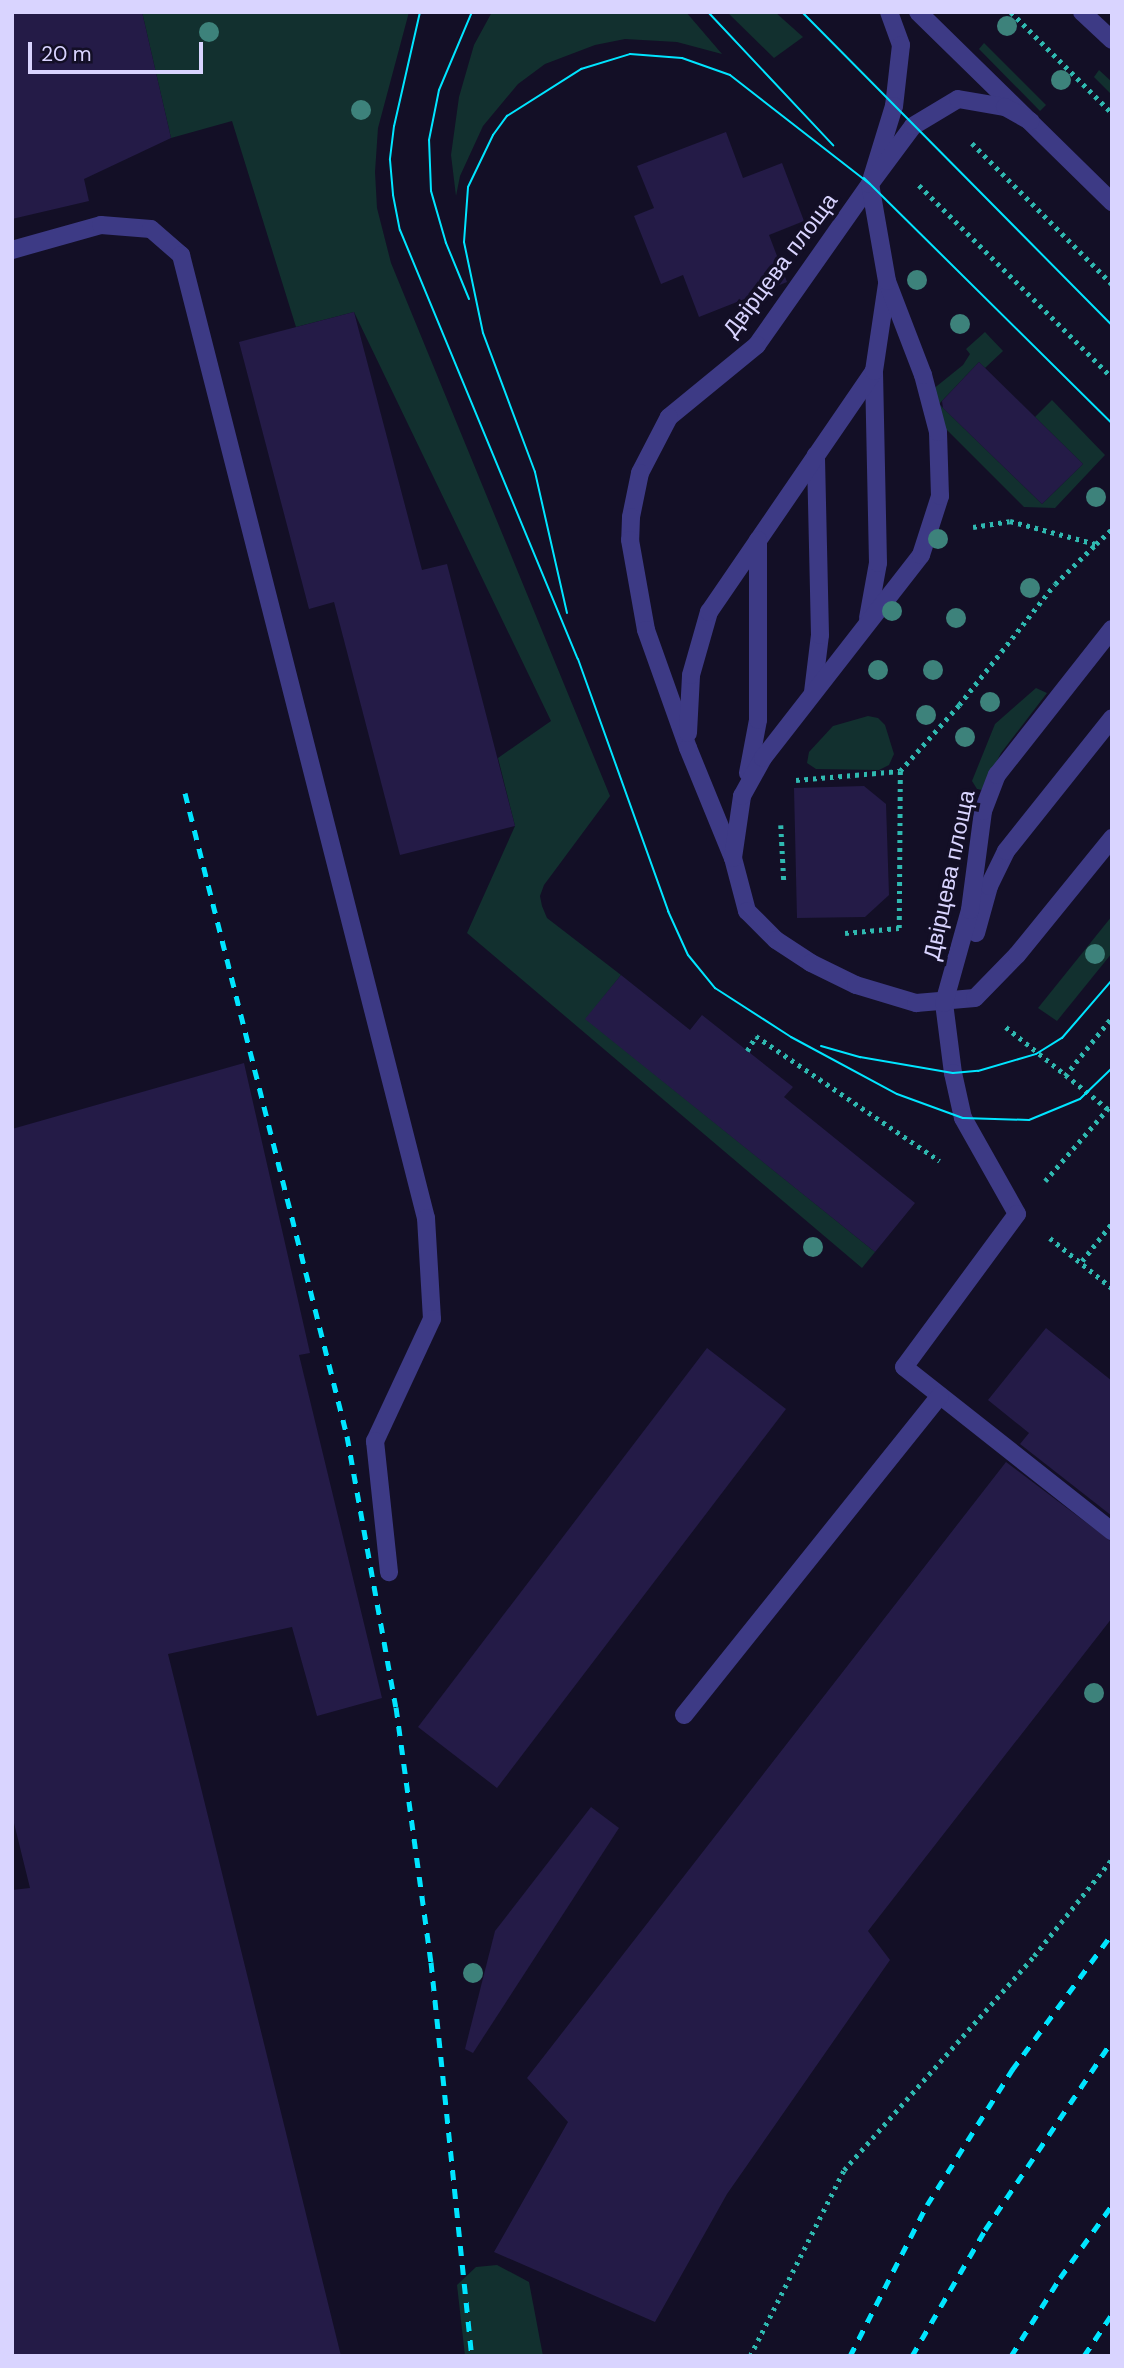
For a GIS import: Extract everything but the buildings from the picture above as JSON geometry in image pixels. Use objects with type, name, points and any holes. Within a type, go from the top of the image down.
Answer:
[{"type":"street","name":"Двірцева площа","points":[[733,858],[742,796],[763,758],[921,555],[940,496],[938,432],[923,375],[887,281],[870,184],[894,106],[901,45],[888,12]]},
{"type":"street","name":"Двірцева площа","points":[[918,12],[1112,202]]},
{"type":"street","points":[[1082,12],[1112,40]]},
{"type":"street","name":"Двірцева площа","points":[[1030,121],[1005,107],[958,99],[913,126],[757,345],[668,417],[640,473],[631,517],[637,585],[646,630],[688,748],[733,858],[747,911],[776,940],[811,963],[883,995],[916,1003],[944,1003],[975,998],[1017,955],[1112,838]]},
{"type":"street","points":[[12,250],[102,225],[151,229],[180,255],[426,1218],[432,1319],[375,1441],[389,1572]]},
{"type":"street","name":"Двірцева площа","points":[[866,628],[878,563],[874,371],[887,281]]},
{"type":"street","name":"Двірцева площа","points":[[688,748],[687,707],[698,642],[709,612],[874,371]]},
{"type":"street","points":[[812,698],[820,635],[816,455]]},
{"type":"street","points":[[742,796],[758,720],[758,540]]},
{"type":"street","name":"Двірцева площа","points":[[944,1003],[970,910],[983,811],[998,775],[1112,629]]},
{"type":"street","name":"Двірцева площа","points":[[944,1003],[954,975],[976,931],[989,886],[1006,851],[1112,718]]},
{"type":"street","points":[[944,1003],[953,1073],[964,1118],[1017,1214],[904,1367],[1112,1531]]},
{"type":"street","points":[[684,1715],[940,1396]]},
{"type":"path","points":[[1010,12],[1112,113]]},
{"type":"path","points":[[965,136],[1112,284]]},
{"type":"path","points":[[926,174],[917,183],[1112,377]]},
{"type":"path","points":[[841,933],[899,928],[900,771],[960,705],[1055,584],[1096,544]]},
{"type":"path","points":[[792,780],[900,771]]},
{"type":"path","points":[[781,821],[785,888]]},
{"type":"path","points":[[1065,1076],[1112,1017]]},
{"type":"path","points":[[1009,1022],[1004,1028],[1108,1109]]},
{"type":"path","points":[[747,1051],[756,1036],[949,1167]]},
{"type":"path","points":[[1017,1214],[1112,1104]]},
{"type":"path","points":[[1112,1223],[1082,1261],[1112,1288]]},
{"type":"path","points":[[750,2356],[844,2170],[1034,1956],[1112,1859]]},
{"type":"green space","points":[[142,12],[409,12],[378,128],[375,172],[377,208],[391,263],[610,796],[544,885],[540,896],[542,906],[547,918],[621,975],[586,1019],[875,1252],[862,1268],[467,933],[515,826],[498,758],[551,721],[354,312],[296,327],[232,121],[171,138]]},
{"type":"green space","points":[[492,12],[686,12],[722,54],[677,42],[625,39],[595,45],[545,64],[518,84],[483,126],[460,176],[456,196],[451,155],[459,97],[474,45]]},
{"type":"green space","points":[[727,12],[775,12],[803,37],[774,58]]},
{"type":"green space","points":[[984,43],[1046,105],[1040,111],[979,49]]},
{"type":"green space","points":[[1099,70],[1112,82],[1112,95],[1094,77]]},
{"type":"green space","points":[[985,332],[1003,351],[985,368],[979,362],[939,404],[1042,504],[1083,464],[1035,417],[1052,400],[1105,455],[1055,508],[1024,507],[928,411],[927,394],[963,365],[970,354],[966,349]]},
{"type":"green space","points":[[1036,688],[1047,693],[1001,753],[982,790],[977,789],[972,781],[995,724]]},
{"type":"green space","points":[[868,716],[878,718],[885,725],[894,754],[889,765],[879,770],[816,769],[807,763],[809,752],[833,726]]},
{"type":"green space","points":[[1112,916],[1112,953],[1057,1021],[1038,1008]]},
{"type":"green space","points":[[497,2265],[529,2282],[543,2356],[465,2356],[457,2285],[476,2267]]},
{"type":"tram line","points":[[420,12],[394,126],[390,160],[400,230],[578,659],[668,911],[688,955],[715,988],[791,1037],[897,1094],[963,1118],[1029,1120],[1080,1099],[1112,1068]]},
{"type":"tram line","points":[[469,299],[446,243],[431,191],[429,140],[439,90],[472,12]]},
{"type":"tram line","points":[[708,12],[833,145]]},
{"type":"tram line","points":[[802,12],[1112,325]]},
{"type":"tram line","points":[[567,613],[535,472],[483,333],[464,242],[468,187],[493,135],[507,116],[581,69],[630,54],[682,58],[730,75],[870,184]]},
{"type":"tram line","points":[[864,178],[1112,423]]},
{"type":"tram line","points":[[821,1046],[860,1057],[953,1073],[978,1071],[1036,1054],[1062,1038],[1112,980]]},
{"type":"railway","points":[[185,793],[347,1436],[396,1707],[431,1962],[472,2356]]},
{"type":"railway","points":[[850,2356],[927,2205],[1012,2070],[1112,1934]]},
{"type":"railway","points":[[912,2356],[985,2230],[1112,2041]]},
{"type":"railway","points":[[1011,2356],[1060,2278],[1112,2205]]},
{"type":"railway","points":[[1084,2356],[1112,2314]]}]
